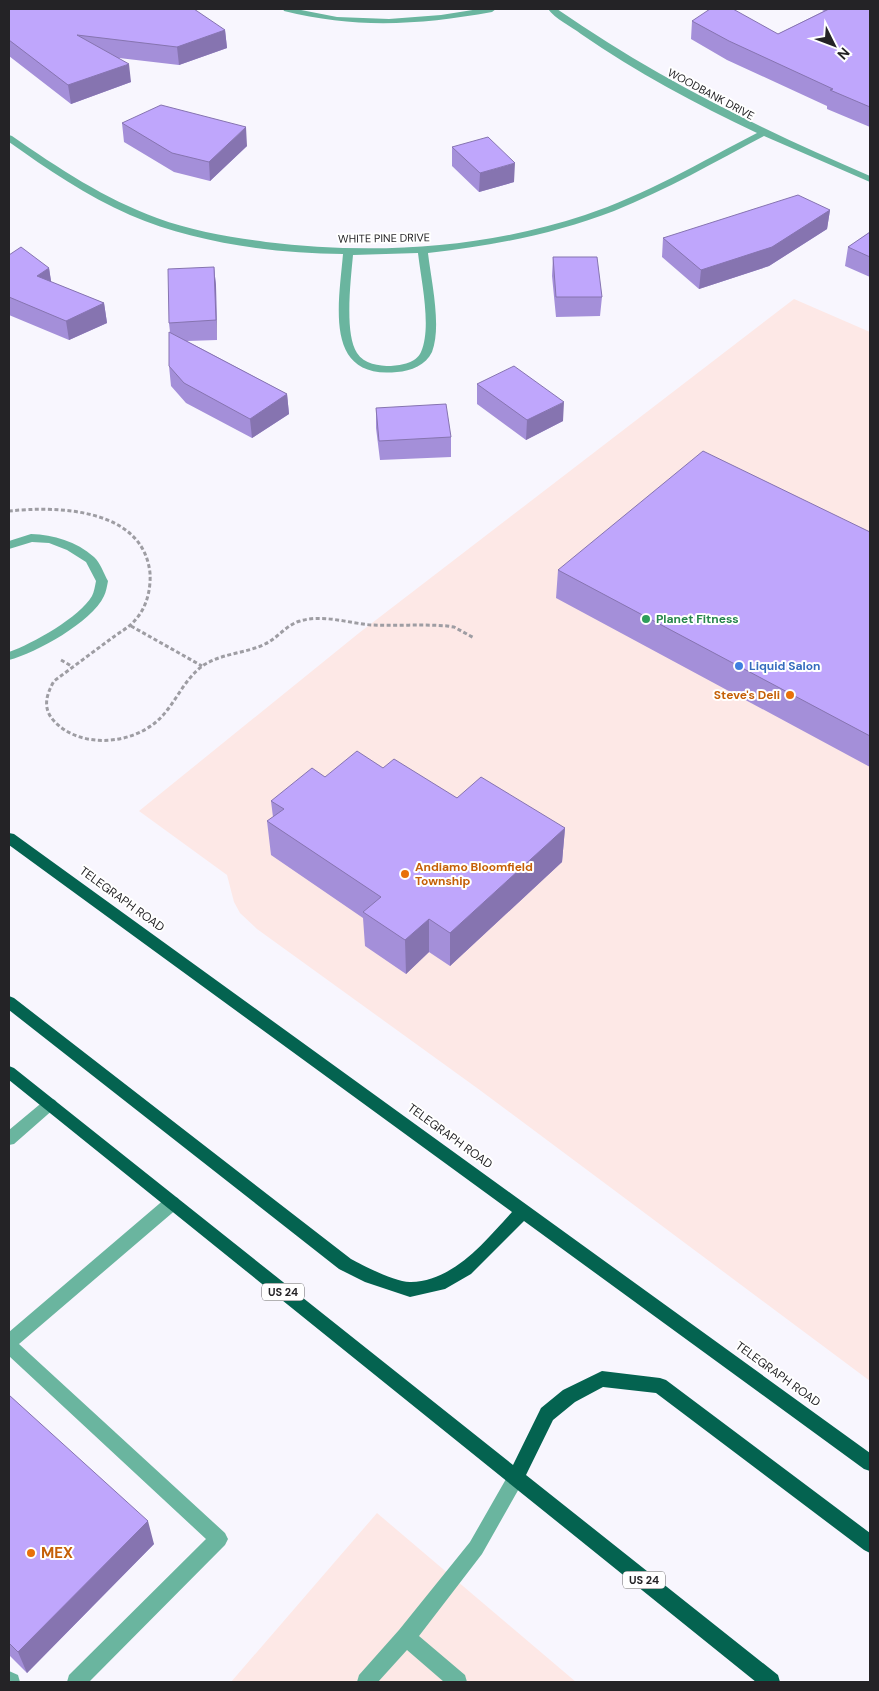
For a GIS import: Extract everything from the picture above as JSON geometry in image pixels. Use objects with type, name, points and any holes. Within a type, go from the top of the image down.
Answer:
[{"type":"highway","name":"TELEGRAPH ROAD","points":[[12,842],[870,1463]]},
{"type":"highway","points":[[9,1002],[346,1264],[371,1277],[410,1290],[445,1282],[465,1269],[523,1211]]},
{"type":"highway","name":"US 24","points":[[9,1072],[771,1682]]},
{"type":"highway","points":[[516,1478],[547,1414],[569,1396],[602,1379],[660,1386],[870,1544]]},
{"type":"street","points":[[286,9],[347,20],[378,21],[433,19],[492,9]]},
{"type":"street","name":"WOODBANK DRIVE","points":[[552,9],[612,51],[695,100],[763,133],[870,179]]},
{"type":"street","name":"WHITE PINE DRIVE","points":[[9,138],[96,195],[153,221],[184,231],[226,239],[302,250],[348,252],[423,251],[524,234],[590,216],[660,186],[763,133]]},
{"type":"street","points":[[348,252],[344,316],[350,353],[360,362],[384,370],[398,369],[410,365],[420,360],[426,354],[430,338],[423,251]]},
{"type":"street","points":[[9,1139],[50,1104]]},
{"type":"street","points":[[76,1682],[219,1539],[9,1343],[172,1203]]},
{"type":"street","points":[[366,1682],[406,1637],[476,1548],[516,1478]]},
{"type":"street","points":[[406,1637],[458,1682]]},
{"type":"lane","points":[[9,545],[31,538],[51,539],[71,546],[91,560],[102,581],[98,596],[85,613],[32,648],[9,656]]},
{"type":"path","points":[[9,511],[33,508],[85,512],[108,520],[139,542],[146,553],[151,572],[150,590],[145,606],[131,626],[68,670],[54,681],[46,692],[44,701],[48,714],[58,726],[74,735],[92,740],[112,740],[134,734],[155,724],[165,715],[185,683],[202,666],[226,654],[263,645],[293,623],[303,620],[322,618],[349,623],[453,627],[474,638]]},
{"type":"path","points":[[131,626],[202,666]]},
{"type":"shaded area","points":[[794,299],[870,332],[870,1381],[477,1088],[257,929],[240,913],[234,902],[227,875],[139,811],[359,633]]},
{"type":"shaded area","points":[[377,1513],[576,1682],[231,1682]]},
{"type":"building","points":[[9,9],[194,9],[225,30],[177,47],[77,35],[129,64],[68,85],[9,40]]},
{"type":"building","points":[[710,9],[733,9],[778,34],[829,9],[870,9],[870,107],[830,90],[833,89],[729,41],[692,21]]},
{"type":"building","points":[[161,105],[246,127],[209,162],[172,153],[122,123]]},
{"type":"building","points":[[488,137],[515,163],[480,173],[452,147]]},
{"type":"building","points":[[798,195],[830,210],[772,247],[701,270],[663,238]]},
{"type":"building","points":[[870,232],[870,257],[848,247]]},
{"type":"building","points":[[21,247],[49,268],[37,276],[104,303],[66,321],[9,297],[9,255]]},
{"type":"building","points":[[553,257],[597,257],[602,297],[556,297]]},
{"type":"building","points":[[214,267],[216,320],[169,323],[168,269]]},
{"type":"building","points":[[169,332],[287,394],[250,419],[184,383],[169,366]]},
{"type":"building","points":[[514,366],[564,402],[527,420],[477,384]]},
{"type":"building","points":[[446,404],[451,437],[379,441],[376,408]]},
{"type":"building","points":[[703,451],[870,532],[870,736],[558,570]]},
{"type":"building","points":[[357,751],[383,768],[394,759],[457,798],[481,777],[565,828],[450,933],[429,919],[405,940],[363,912],[381,897],[267,821],[284,809],[271,801],[312,768],[325,777]]},
{"type":"building","points":[[9,1395],[148,1521],[18,1652],[9,1643]]},
{"type":"place","name":"Planet Fitness","points":[[646,619]]},
{"type":"place","name":"Liquid Salon","points":[[739,666]]},
{"type":"place","name":"Steve's Deli","points":[[790,695]]},
{"type":"place","name":"Andiamo Bloomfield Township","points":[[405,874]]},
{"type":"place","name":"MEX","points":[[31,1553]]}]
